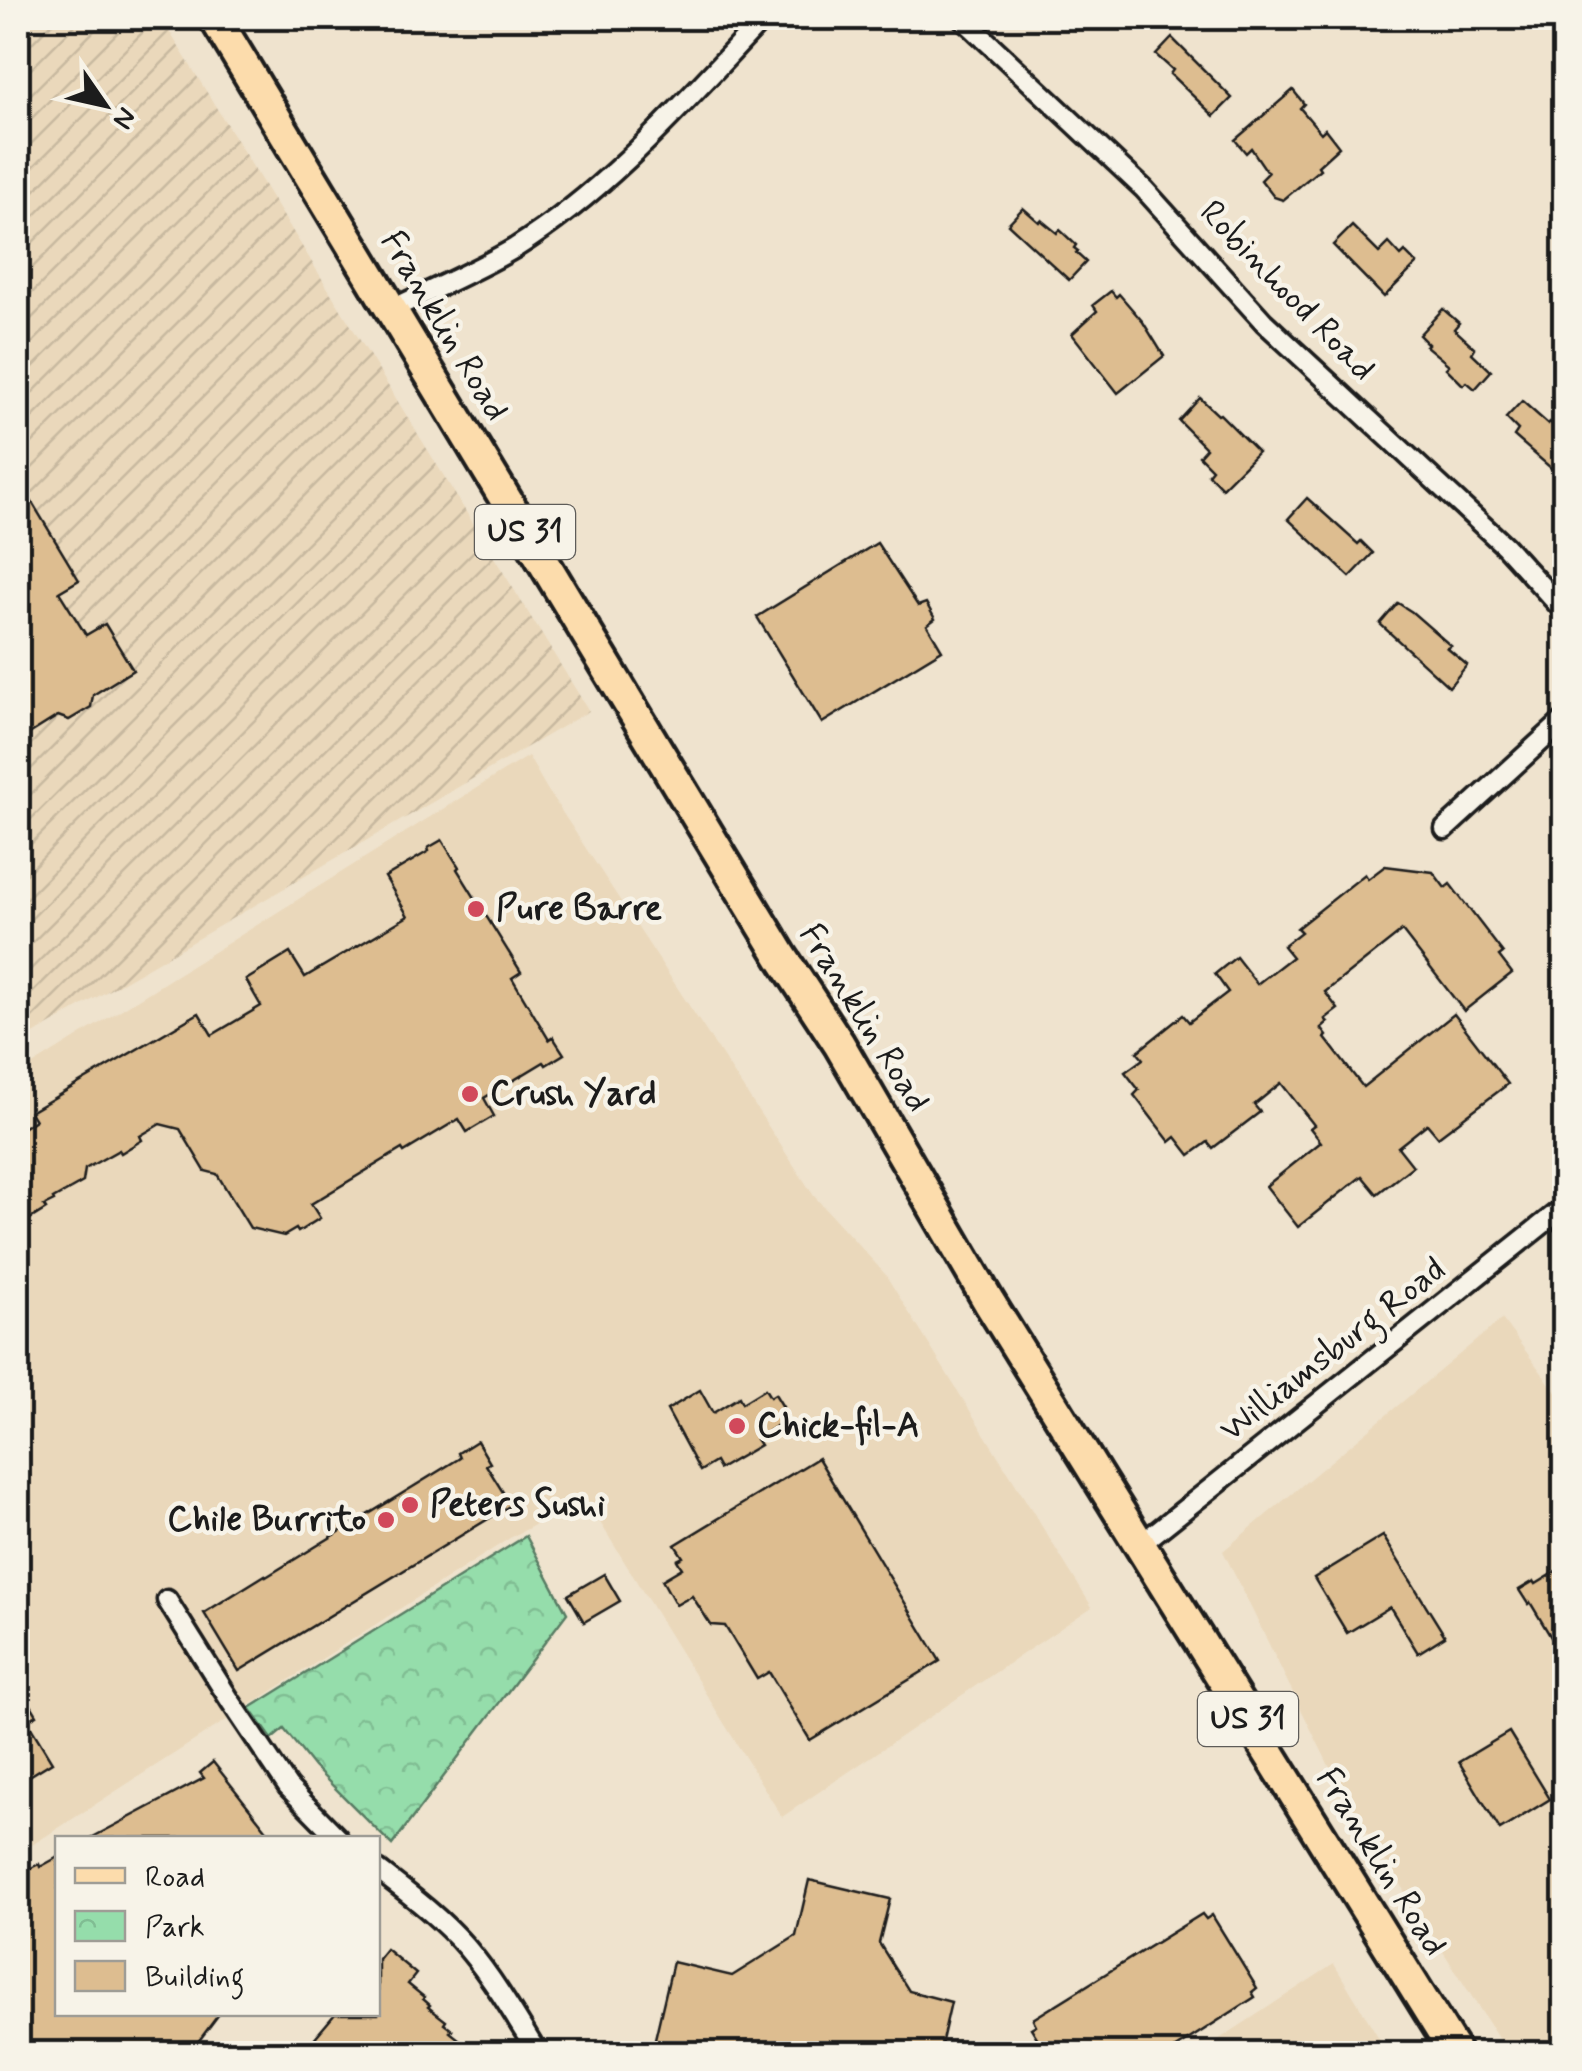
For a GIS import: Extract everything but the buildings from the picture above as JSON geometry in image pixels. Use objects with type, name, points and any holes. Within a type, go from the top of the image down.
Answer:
[{"type":"main road","name":"Franklin Road","points":[[216,18],[782,957],[839,1044],[989,1302],[1456,2054]]},
{"type":"street","points":[[390,310],[512,249],[555,220],[654,134],[764,18]]},
{"type":"street","name":"Robinhood Road","points":[[962,18],[1144,189],[1264,322],[1505,546],[1564,611]]},
{"type":"street","points":[[1445,829],[1564,720]]},
{"type":"street","name":"Williamsburg Road","points":[[1141,1544],[1564,1207]]},
{"type":"street","points":[[167,1600],[288,1787],[336,1836]]},
{"type":"street","points":[[380,1872],[466,1946],[538,2054]]},
{"type":"shaded area","points":[[18,18],[161,18],[589,711],[18,1043]]},
{"type":"shaded area","points":[[528,756],[814,1196],[885,1274],[1092,1607],[782,1817],[585,1498],[510,1538],[18,1854],[18,1074]]},
{"type":"shaded area","points":[[1502,1319],[1564,1403],[1564,2053],[1508,2053],[1346,1800],[1223,1551]]},
{"type":"shaded area","points":[[1334,1964],[1388,2053],[1198,2053]]},
{"type":"green space","points":[[526,1536],[567,1613],[392,1845],[314,1767],[284,1729],[272,1739],[250,1708]]},
{"type":"place","name":"Pure Barre","points":[[476,909]]},
{"type":"place","name":"Crush Yard","points":[[470,1094]]},
{"type":"place","name":"Chick-fil-A","points":[[737,1426]]},
{"type":"place","name":"Peters Sushi","points":[[410,1505]]},
{"type":"place","name":"Chile Burrito","points":[[386,1520]]}]
